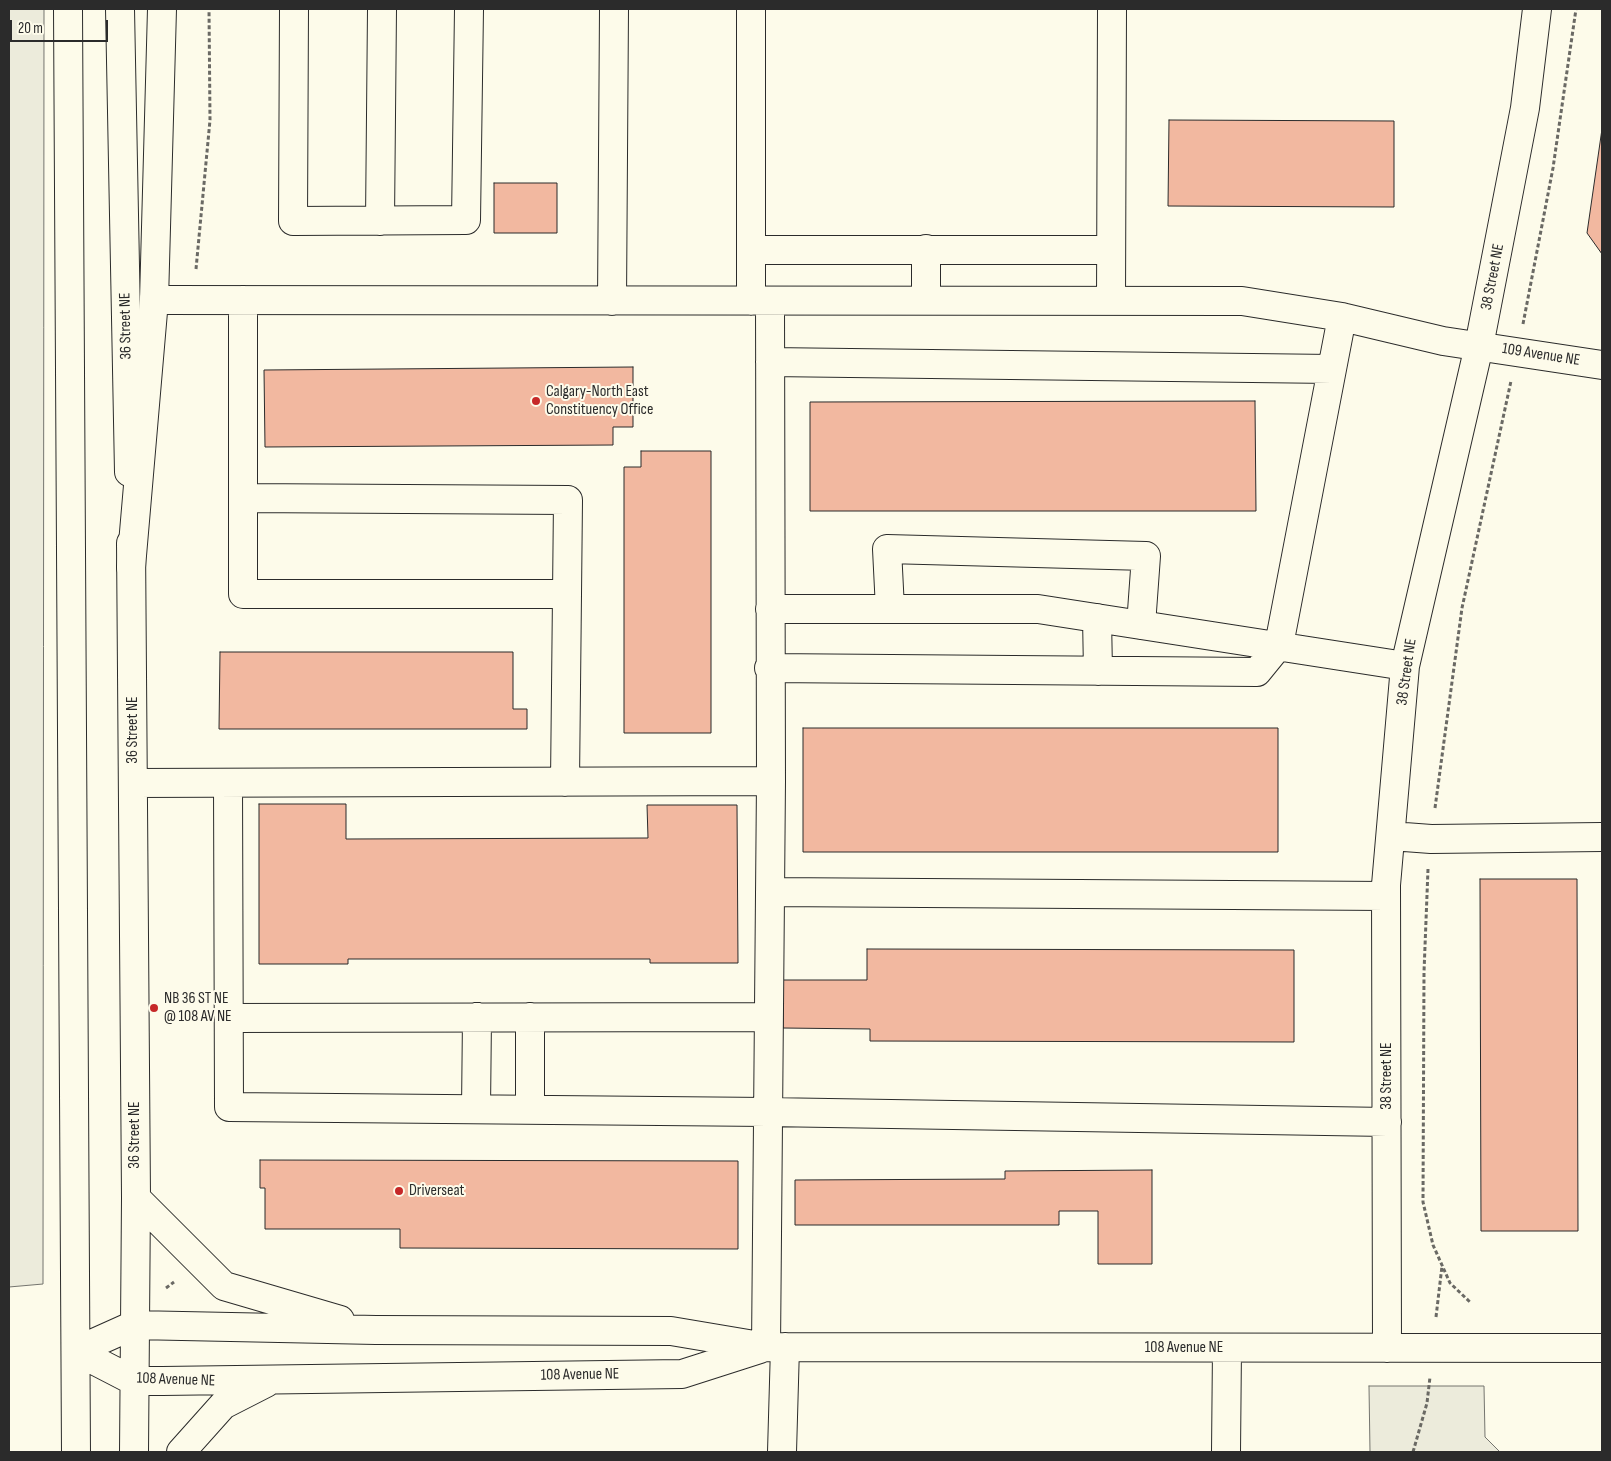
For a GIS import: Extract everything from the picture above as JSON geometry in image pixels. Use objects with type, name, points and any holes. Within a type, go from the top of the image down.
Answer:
[{"type":"street","points":[[68,9],[76,1452]]},
{"type":"street","name":"36 Street NE","points":[[120,9],[131,567],[136,1198],[134,1452]]},
{"type":"street","points":[[131,567],[154,300],[162,9]]},
{"type":"street","points":[[294,9],[293,221],[466,220],[469,9]]},
{"type":"street","points":[[380,221],[382,9]]},
{"type":"street","points":[[612,301],[614,9]]},
{"type":"street","points":[[751,9],[751,250],[770,362],[769,668],[771,781],[767,1112],[782,1452]]},
{"type":"street","points":[[1111,301],[1112,9]]},
{"type":"street","name":"38 Street NE","points":[[1387,1348],[1386,896],[1406,666],[1479,346],[1525,108],[1537,9]]},
{"type":"street","points":[[926,249],[926,300]]},
{"type":"street","points":[[751,250],[1112,250]]},
{"type":"street","name":"109 Avenue NE","points":[[154,300],[1242,301],[1342,317],[1443,341],[1602,365]]},
{"type":"street","points":[[244,300],[243,594],[567,594]]},
{"type":"street","points":[[769,668],[1257,672],[1279,645],[1342,317]]},
{"type":"street","points":[[770,362],[1332,369]]},
{"type":"street","points":[[243,498],[568,500],[565,782]]},
{"type":"street","points":[[890,610],[887,550],[1146,556],[1141,625]]},
{"type":"street","points":[[770,609],[1038,610],[1279,645],[1406,666]]},
{"type":"street","points":[[1097,618],[1098,670]]},
{"type":"street","points":[[133,784],[771,781]]},
{"type":"street","points":[[228,784],[229,1107],[767,1112],[1387,1122]]},
{"type":"street","points":[[1391,836],[1431,839],[1602,837]]},
{"type":"street","points":[[770,892],[1386,896]]},
{"type":"street","points":[[229,1018],[768,1017]]},
{"type":"street","points":[[476,1109],[477,1018]]},
{"type":"street","points":[[530,1018],[530,1110]]},
{"type":"street","points":[[136,1198],[224,1286],[376,1330]]},
{"type":"street","name":"108 Avenue NE","points":[[76,1351],[134,1325],[376,1330],[671,1331],[776,1347],[1602,1348]]},
{"type":"street","name":"108 Avenue NE","points":[[76,1351],[134,1381],[270,1381],[682,1374],[776,1347]]},
{"type":"street","points":[[1226,1452],[1227,1348]]},
{"type":"street","points":[[182,1452],[223,1405],[270,1381]]},
{"type":"path","points":[[196,272],[210,120],[209,9]]},
{"type":"path","points":[[1471,1303],[1450,1283],[1433,1246],[1423,1202],[1424,972],[1431,839],[1462,608],[1517,352],[1553,168],[1576,9]]},
{"type":"path","points":[[164,1290],[174,1282]]},
{"type":"path","points":[[1413,1452],[1427,1403]]},
{"type":"shaded area","points":[[9,9],[44,9],[43,1284],[9,1287]]},
{"type":"shaded area","points":[[1369,1386],[1484,1386],[1485,1437],[1500,1452],[1370,1452]]},
{"type":"building","points":[[1169,120],[1394,121],[1394,207],[1168,206]]},
{"type":"building","points":[[1602,129],[1602,254],[1587,233]]},
{"type":"building","points":[[494,183],[557,183],[557,233],[494,233]]},
{"type":"building","points":[[633,367],[633,427],[613,427],[613,445],[265,447],[264,370]]},
{"type":"building","points":[[1255,401],[1256,511],[810,511],[810,402]]},
{"type":"building","points":[[641,451],[711,451],[711,733],[624,733],[624,467],[641,467]]},
{"type":"building","points":[[220,652],[513,652],[513,709],[527,709],[527,729],[219,729]]},
{"type":"building","points":[[803,728],[1278,728],[1278,852],[803,852]]},
{"type":"building","points":[[259,804],[346,804],[346,839],[648,838],[647,805],[737,805],[738,963],[650,963],[650,959],[348,959],[348,964],[259,964]]},
{"type":"building","points":[[1480,879],[1577,879],[1578,1231],[1481,1231]]},
{"type":"building","points":[[867,949],[1294,950],[1294,1042],[870,1041],[870,1029],[783,1028],[783,980],[867,980]]},
{"type":"building","points":[[260,1160],[738,1161],[738,1249],[400,1248],[400,1229],[265,1229],[265,1188],[260,1188]]},
{"type":"building","points":[[1152,1170],[1152,1264],[1098,1264],[1098,1211],[1059,1211],[1059,1225],[795,1225],[795,1180],[1005,1179],[1005,1171]]},
{"type":"place","name":"Calgary-North East Constituency Office","points":[[536,401]]},
{"type":"place","name":"NB 36 ST NE @ 108 AV NE","points":[[154,1008]]},
{"type":"place","name":"Driverseat","points":[[399,1191]]}]
